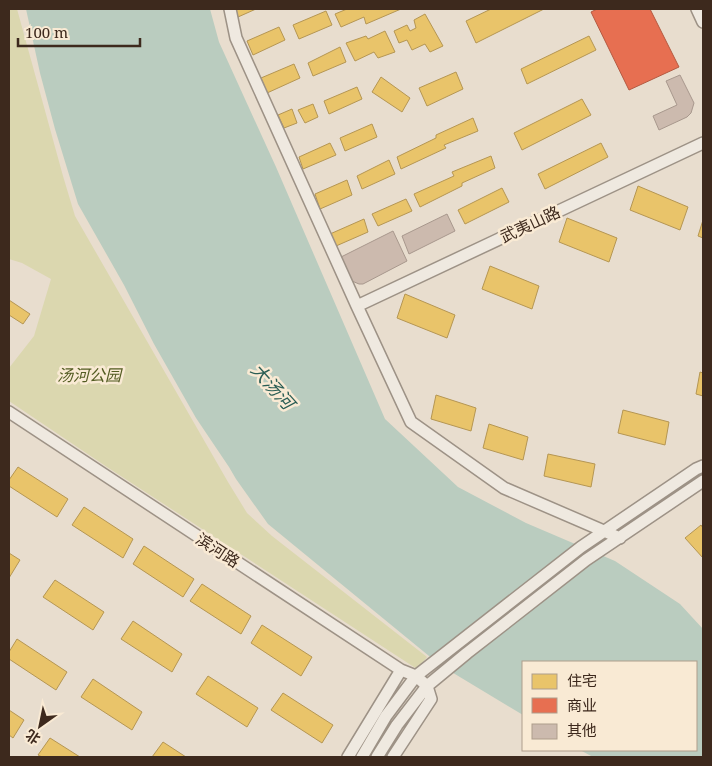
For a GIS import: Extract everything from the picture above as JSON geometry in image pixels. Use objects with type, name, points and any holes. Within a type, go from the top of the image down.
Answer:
[{"type":"street","points":[[230,9],[236,38],[356,306],[411,422],[504,488],[620,538]]},
{"type":"street","points":[[697,9],[703,22]]},
{"type":"street","name":"武夷山路","points":[[356,306],[703,143]]},
{"type":"street","name":"滨河路","points":[[9,412],[401,670],[416,676],[427,686]]},
{"type":"street","points":[[362,757],[386,716],[416,676],[581,547],[703,466]]},
{"type":"street","points":[[377,757],[397,725],[427,686],[586,560],[703,481]]},
{"type":"street","points":[[348,757],[401,670]]},
{"type":"street","points":[[393,757],[430,699],[427,686]]},
{"type":"green space","name":"汤河公园","points":[[9,9],[17,9],[75,216],[247,513],[272,536],[427,657],[417,669],[9,401],[9,368],[34,336],[51,279],[22,263],[9,259]]},
{"type":"water","name":"大汤河","points":[[26,9],[210,9],[219,42],[276,167],[385,419],[458,487],[526,523],[615,561],[680,604],[703,629],[703,757],[593,757],[582,751],[697,751],[697,661],[522,661],[522,714],[440,665],[268,524],[196,418],[78,204],[40,73]]},
{"type":"building: 住宅","points":[[234,9],[256,9],[238,17]]},
{"type":"building: 住宅","points":[[347,9],[401,9],[366,24],[364,17],[341,27],[335,14]]},
{"type":"building: 住宅","points":[[491,9],[544,9],[476,43],[466,21]]},
{"type":"building: 住宅","points":[[326,11],[332,25],[299,39],[293,25]]},
{"type":"building: 住宅","points":[[425,14],[443,46],[430,52],[425,44],[412,50],[407,40],[399,43],[394,31],[407,25],[410,31],[416,28],[414,20]]},
{"type":"building: 住宅","points":[[279,27],[285,40],[253,55],[247,41]]},
{"type":"building: 住宅","points":[[385,31],[395,52],[378,58],[374,52],[355,61],[346,43],[366,36],[368,39]]},
{"type":"building: 住宅","points":[[589,36],[596,50],[527,84],[521,69]]},
{"type":"building: 住宅","points":[[340,47],[346,62],[313,76],[308,63]]},
{"type":"building: 住宅","points":[[294,64],[300,78],[267,93],[261,78]]},
{"type":"building: 住宅","points":[[456,72],[463,89],[427,106],[419,88]]},
{"type":"building: 住宅","points":[[381,77],[410,98],[402,112],[372,92]]},
{"type":"building: 住宅","points":[[357,87],[362,99],[329,114],[324,101]]},
{"type":"building: 住宅","points":[[582,99],[591,115],[522,150],[514,133]]},
{"type":"building: 住宅","points":[[313,104],[318,117],[305,123],[298,110]]},
{"type":"building: 住宅","points":[[292,109],[297,123],[284,128],[278,115]]},
{"type":"building: 住宅","points":[[473,118],[478,131],[444,145],[446,148],[401,169],[397,157],[436,138],[436,135]]},
{"type":"building: 住宅","points":[[372,124],[377,137],[345,151],[340,138]]},
{"type":"building: 住宅","points":[[330,143],[336,155],[303,169],[299,157]]},
{"type":"building: 住宅","points":[[601,143],[608,157],[545,189],[538,174]]},
{"type":"building: 住宅","points":[[491,156],[495,168],[462,183],[462,186],[420,207],[414,194],[454,176],[452,172]]},
{"type":"building: 住宅","points":[[389,160],[395,174],[362,189],[357,176]]},
{"type":"building: 住宅","points":[[347,180],[352,195],[320,209],[315,194]]},
{"type":"building: 住宅","points":[[638,186],[688,207],[680,230],[630,210]]},
{"type":"building: 住宅","points":[[502,188],[509,202],[465,224],[458,210]]},
{"type":"building: 住宅","points":[[406,199],[412,211],[378,226],[372,214]]},
{"type":"building: 住宅","points":[[567,218],[617,238],[609,262],[559,242]]},
{"type":"building: 住宅","points":[[364,219],[368,232],[336,246],[330,234]]},
{"type":"building: 住宅","points":[[703,220],[703,238],[698,236]]},
{"type":"building: 住宅","points":[[490,266],[539,286],[532,309],[482,289]]},
{"type":"building: 住宅","points":[[405,294],[455,315],[447,338],[397,318]]},
{"type":"building: 住宅","points":[[9,300],[30,314],[23,324],[9,315]]},
{"type":"building: 住宅","points":[[700,372],[703,373],[703,396],[696,394]]},
{"type":"building: 住宅","points":[[436,395],[476,408],[471,431],[431,419]]},
{"type":"building: 住宅","points":[[623,410],[669,422],[665,445],[618,433]]},
{"type":"building: 住宅","points":[[489,424],[528,437],[523,460],[483,448]]},
{"type":"building: 住宅","points":[[548,454],[595,464],[591,487],[544,476]]},
{"type":"building: 住宅","points":[[18,467],[68,499],[57,517],[9,486],[9,480]]},
{"type":"building: 住宅","points":[[84,507],[133,539],[123,558],[72,525]]},
{"type":"building: 住宅","points":[[701,525],[703,528],[703,558],[685,538]]},
{"type":"building: 住宅","points":[[144,546],[194,579],[183,597],[133,564]]},
{"type":"building: 住宅","points":[[9,553],[20,560],[9,578]]},
{"type":"building: 住宅","points":[[55,580],[104,612],[93,630],[43,597]]},
{"type":"building: 住宅","points":[[202,584],[251,616],[241,634],[190,601]]},
{"type":"building: 住宅","points":[[133,621],[182,654],[172,672],[121,639]]},
{"type":"building: 住宅","points":[[262,625],[312,657],[301,676],[251,643]]},
{"type":"building: 住宅","points":[[17,639],[67,672],[56,690],[9,659],[9,652]]},
{"type":"building: 住宅","points":[[208,676],[258,708],[247,727],[196,694]]},
{"type":"building: 住宅","points":[[93,679],[142,712],[132,730],[81,697]]},
{"type":"building: 住宅","points":[[283,693],[333,725],[322,743],[271,710]]},
{"type":"building: 住宅","points":[[9,710],[24,720],[13,738],[9,735]]},
{"type":"building: 住宅","points":[[50,738],[80,757],[42,757],[38,755]]},
{"type":"building: 住宅","points":[[163,742],[186,757],[152,757]]},
{"type":"building: 商业","points":[[597,9],[650,9],[679,67],[629,90],[591,12]]},
{"type":"building: 其他","points":[[680,75],[694,103],[691,113],[687,117],[659,130],[653,116],[677,105],[666,81]]},
{"type":"building: 其他","points":[[447,214],[455,231],[409,254],[402,236]]},
{"type":"building: 其他","points":[[393,231],[407,261],[363,284],[352,281],[339,258]]}]
